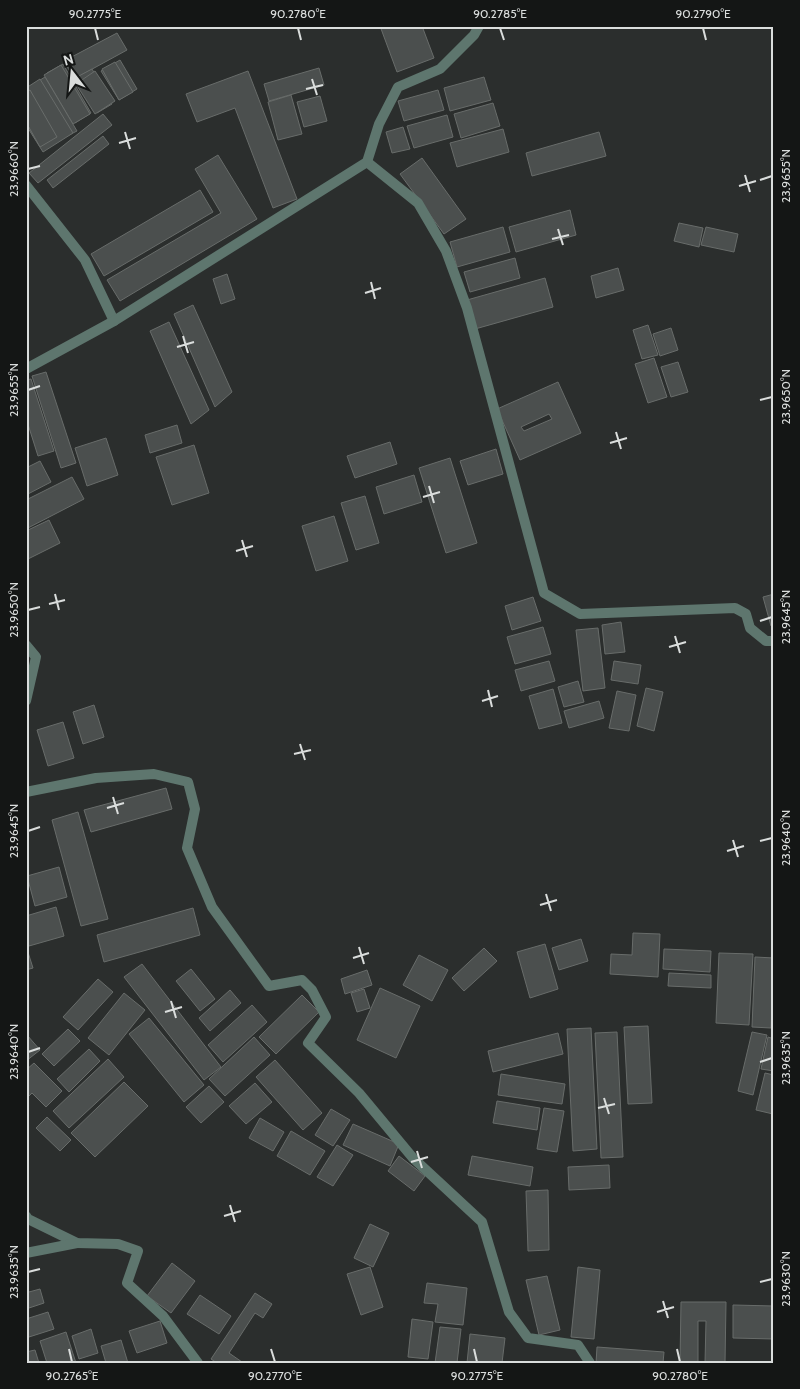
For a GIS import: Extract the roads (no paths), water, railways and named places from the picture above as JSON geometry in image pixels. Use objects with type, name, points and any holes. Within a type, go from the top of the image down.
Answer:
[{"type":"street","points":[[26,369],[114,321],[366,162],[379,124],[398,87],[440,69],[474,35],[479,26]]},
{"type":"street","points":[[366,162],[418,203],[446,251],[467,308],[544,592],[580,614],[735,608],[746,614],[750,628],[766,641],[774,641]]},
{"type":"street","points":[[26,185],[85,260],[114,321]]},
{"type":"street","points":[[26,645],[36,656],[26,701]]},
{"type":"street","points":[[26,792],[96,778],[154,774],[188,782],[194,809],[187,848],[212,907],[269,986],[302,980],[312,990],[326,1017],[308,1042],[359,1093],[413,1158],[482,1222],[509,1312],[528,1338],[578,1345],[590,1363]]},
{"type":"street","points":[[26,1216],[28,1219],[77,1243]]},
{"type":"street","points":[[26,1253],[77,1243],[118,1244],[138,1251],[127,1283],[163,1316],[198,1363]]}]
